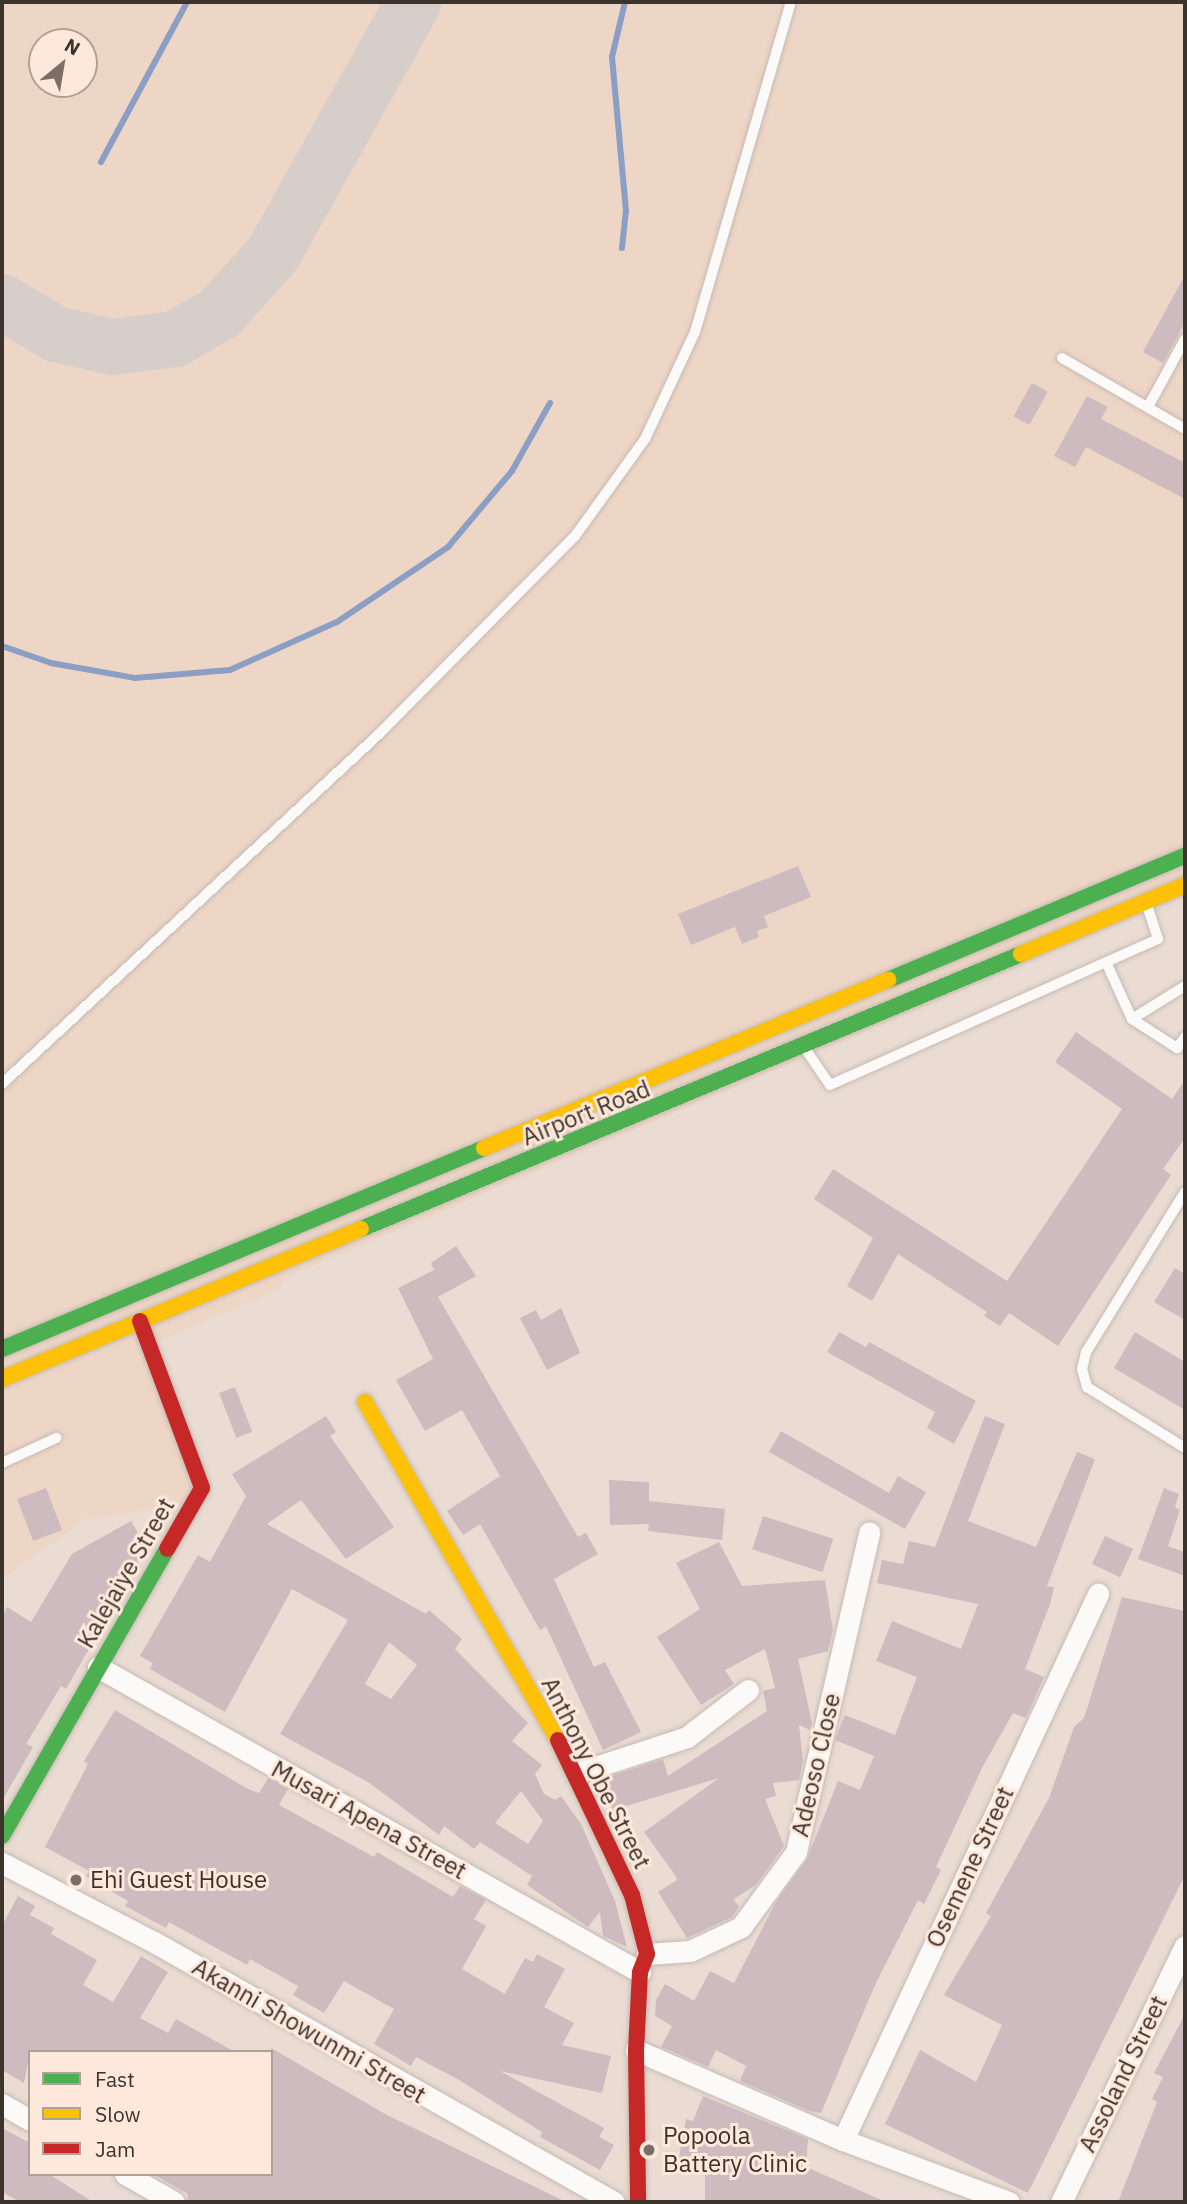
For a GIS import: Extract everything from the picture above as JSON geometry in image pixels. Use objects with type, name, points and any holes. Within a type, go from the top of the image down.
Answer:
[{"type":"main road","name":"Airport Road","points":[[2,1349],[1185,856]]},
{"type":"main road","name":"Airport Road","points":[[2,1379],[804,1047],[1185,885]]},
{"type":"main road","name":"Kalejaiye Street","points":[[2,1836],[202,1488],[140,1321]]},
{"type":"main road","name":"Anthony Obe Street","points":[[365,1402],[576,1773],[632,1895],[643,1963],[636,2050],[638,2202]]},
{"type":"street","name":"Adeoso Close","points":[[643,1963],[690,1951],[741,1927],[796,1852],[869,1532]]},
{"type":"street","name":"Osemene Street","points":[[843,2140],[1098,1594]]},
{"type":"street","name":"Musari Apena Street","points":[[98,1668],[643,1963]]},
{"type":"street","points":[[576,1773],[687,1737],[748,1690]]},
{"type":"street","name":"Akanni Showunmi Street","points":[[2,1863],[154,1942],[614,2202]]},
{"type":"street","name":"Assoland Street","points":[[1061,2202],[1185,1946]]},
{"type":"street","points":[[636,2050],[843,2140],[1009,2202]]},
{"type":"street","points":[[2,2104],[28,2119]]},
{"type":"street","points":[[128,2176],[174,2202]]},
{"type":"lane","points":[[2,1084],[378,735],[575,536],[645,439],[695,332],[791,2]]},
{"type":"lane","points":[[1148,407],[1185,339]]},
{"type":"lane","points":[[1062,358],[1185,429]]},
{"type":"lane","points":[[804,1047],[830,1085],[1158,939],[1145,901]]},
{"type":"lane","points":[[1106,962],[1132,1019],[1178,1048],[1185,1037]]},
{"type":"lane","points":[[1132,1019],[1185,986]]},
{"type":"lane","points":[[1185,1192],[1086,1352],[1082,1369],[1087,1387],[1185,1448]]},
{"type":"lane","points":[[2,1462],[56,1438]]},
{"type":"shaded area","points":[[2,2],[1185,2],[1185,896],[287,1277],[278,1290],[144,1347],[213,1499],[84,1520],[2,1579]]},
{"type":"building","points":[[1185,275],[1185,322],[1163,363],[1143,352]]},
{"type":"building","points":[[1032,383],[1048,392],[1029,425],[1014,416]]},
{"type":"building","points":[[1087,396],[1108,407],[1101,419],[1185,463],[1185,499],[1086,447],[1075,467],[1054,456]]},
{"type":"building","points":[[798,866],[811,897],[764,916],[768,927],[757,931],[759,937],[742,944],[735,927],[691,945],[678,914]]},
{"type":"building","points":[[1076,1032],[1172,1099],[1185,1080],[1185,1138],[1163,1169],[1171,1175],[1058,1346],[1009,1313],[1000,1326],[984,1316],[987,1312],[898,1254],[872,1301],[847,1286],[873,1238],[814,1199],[833,1169],[1007,1281],[1122,1109],[1055,1062]]},
{"type":"building","points":[[456,1246],[476,1276],[438,1297],[578,1537],[586,1533],[598,1554],[554,1579],[594,1667],[605,1662],[641,1732],[603,1750],[546,1626],[540,1630],[480,1524],[463,1535],[447,1511],[500,1476],[462,1410],[425,1431],[396,1380],[433,1359],[398,1288],[434,1270],[431,1263]]},
{"type":"building","points":[[1175,1268],[1185,1274],[1185,1320],[1154,1302]]},
{"type":"building","points":[[561,1308],[580,1353],[547,1370],[520,1318],[536,1310],[541,1320]]},
{"type":"building","points":[[839,1332],[866,1347],[869,1342],[976,1401],[954,1444],[927,1428],[935,1412],[827,1352]]},
{"type":"building","points":[[1135,1332],[1185,1362],[1185,1410],[1114,1368]]},
{"type":"building","points":[[235,1387],[252,1432],[236,1438],[219,1393]]},
{"type":"building","points":[[326,1416],[336,1432],[330,1436],[394,1527],[346,1559],[301,1500],[267,1524],[426,1614],[429,1610],[462,1639],[455,1649],[528,1723],[512,1741],[542,1765],[535,1774],[544,1794],[555,1800],[561,1796],[581,1824],[615,1901],[627,1947],[603,1936],[600,1912],[588,1927],[527,1885],[532,1876],[480,1842],[474,1849],[444,1826],[439,1835],[368,1782],[280,1734],[348,1620],[292,1589],[225,1712],[150,1669],[153,1663],[140,1656],[198,1555],[210,1562],[246,1496],[232,1474]],"holes":[[[389,1642],[417,1665],[391,1699],[365,1684]],[[521,1791],[543,1821],[528,1844],[495,1823]]]},
{"type":"building","points":[[985,1416],[1005,1424],[968,1521],[1036,1547],[1077,1452],[1095,1459],[1047,1586],[1054,1587],[1050,1604],[1025,1669],[1044,1677],[1026,1718],[1013,1713],[983,1766],[936,1867],[941,1870],[924,1904],[918,1900],[875,1985],[821,2113],[809,2111],[740,2081],[746,2066],[716,2050],[708,2067],[661,2047],[672,2026],[655,2016],[656,2000],[665,1984],[694,2001],[710,1971],[734,1983],[776,1902],[807,1859],[838,1781],[860,1790],[874,1756],[835,1740],[845,1715],[895,1735],[917,1677],[876,1661],[892,1621],[961,1649],[978,1604],[877,1583],[882,1560],[903,1564],[909,1541],[935,1547]]},
{"type":"building","points":[[781,1431],[889,1493],[898,1476],[926,1492],[905,1529],[769,1452]]},
{"type":"building","points":[[609,1480],[649,1482],[649,1501],[725,1509],[722,1540],[648,1531],[649,1524],[610,1525]]},
{"type":"building","points":[[46,1488],[62,1530],[33,1541],[17,1499]]},
{"type":"building","points":[[1164,1488],[1179,1494],[1175,1507],[1180,1510],[1168,1546],[1185,1552],[1185,1576],[1138,1559]]},
{"type":"building","points":[[763,1516],[833,1539],[823,1572],[752,1549]]},
{"type":"building","points":[[131,1521],[147,1548],[66,1689],[61,1686],[26,1744],[33,1747],[2,1801],[2,1617],[7,1607],[31,1622],[72,1554]]},
{"type":"building","points":[[1105,1536],[1133,1549],[1120,1577],[1092,1564]]},
{"type":"building","points":[[719,1542],[742,1586],[825,1580],[833,1630],[828,1651],[798,1659],[812,1723],[810,1730],[799,1725],[803,1761],[799,1780],[773,1783],[776,1796],[765,1799],[784,1846],[756,1885],[734,1899],[739,1907],[732,1917],[687,1938],[658,1892],[677,1880],[675,1875],[644,1832],[719,1778],[613,1810],[599,1780],[663,1759],[668,1776],[767,1711],[763,1691],[775,1688],[765,1649],[725,1670],[734,1684],[701,1705],[657,1637],[700,1609],[676,1563]]},
{"type":"building","points":[[1122,1597],[1185,1611],[1185,1875],[1028,2193],[885,2124],[920,2050],[976,2082],[1002,2025],[944,1995],[991,1916],[986,1913],[1049,1798],[1074,1727],[1084,1718]]},
{"type":"building","points":[[115,1710],[248,1789],[259,1793],[268,1778],[288,1789],[279,1805],[374,1857],[377,1852],[453,1897],[460,1886],[486,1900],[474,1919],[486,1926],[462,1969],[505,1994],[525,1958],[533,1962],[537,1954],[565,1969],[544,2007],[574,2023],[562,2045],[611,2056],[602,2093],[500,2071],[604,2128],[599,2137],[614,2145],[600,2170],[540,2137],[542,2132],[459,2080],[416,2057],[411,2066],[374,2044],[394,2009],[344,1981],[324,2013],[293,1995],[298,1986],[250,1959],[247,1965],[169,1922],[166,1928],[125,1906],[128,1901],[86,1876],[89,1871],[45,1847],[88,1764],[84,1761]]},
{"type":"building","points":[[18,1896],[35,1906],[30,1915],[54,1928],[51,1934],[97,1960],[83,1985],[113,2002],[141,1956],[168,1972],[140,2018],[168,2033],[176,2019],[231,2050],[28,2050],[24,2083],[2,2070],[2,1926]]},
{"type":"building","points":[[1185,2014],[1185,2202],[1118,2202],[1157,2102],[1152,2099],[1163,2077],[1154,2073]]},
{"type":"building","points":[[271,2050],[387,2115],[566,2202],[187,2202],[188,2194],[156,2176],[273,2176]]},
{"type":"building","points":[[703,2096],[808,2139],[806,2167],[886,2202],[705,2202],[705,2174],[677,2169],[686,2119],[693,2121]]},
{"type":"building","points":[[2,2128],[28,2142],[28,2176],[52,2176],[93,2202],[20,2202],[2,2192]]},
{"type":"waterway","points":[[101,162],[187,2]]},
{"type":"waterway","points":[[622,248],[626,211],[612,57],[625,2]]},
{"type":"waterway","points":[[2,646],[51,663],[135,678],[230,670],[337,622],[448,547],[512,471],[550,403]]},
{"type":"taxiway","points":[[2,302],[56,334],[112,347],[175,339],[220,313],[273,254],[414,2]]},
{"type":"traffic: fast","points":[[888,980],[1185,856]]},
{"type":"traffic: fast","points":[[361,1229],[1021,954]]},
{"type":"traffic: fast","points":[[2,1349],[484,1148]]},
{"type":"traffic: fast","points":[[2,1836],[167,1549]]},
{"type":"traffic: slow","points":[[1021,954],[1185,885]]},
{"type":"traffic: slow","points":[[484,1148],[888,980]]},
{"type":"traffic: slow","points":[[2,1379],[361,1229]]},
{"type":"traffic: slow","points":[[365,1402],[558,1740]]},
{"type":"traffic: jam","points":[[140,1321],[202,1488],[167,1549]]},
{"type":"traffic: jam","points":[[558,1740],[632,1895],[647,1954],[640,1972],[636,2050],[638,2202]]},
{"type":"place","name":"Ehi Guest House","points":[[76,1880]]},
{"type":"place","name":"Popoola Battery Clinic","points":[[649,2150]]}]
